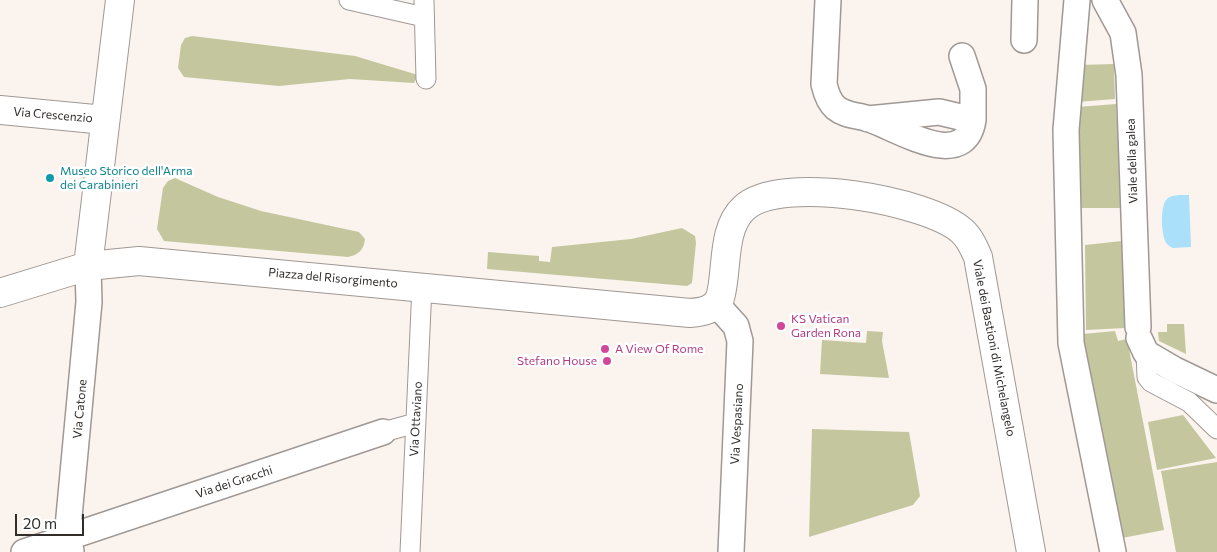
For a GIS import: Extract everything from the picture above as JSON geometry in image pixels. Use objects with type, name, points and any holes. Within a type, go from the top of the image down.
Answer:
[{"type":"main road","points":[[88,266],[120,0]]},
{"type":"main road","name":"Via Crescenzio","points":[[0,110],[105,120]]},
{"type":"main road","name":"Viale dei Bastioni di Michelangelo","points":[[717,305],[723,288],[734,224],[744,208],[764,198],[829,192],[877,199],[933,215],[957,228],[967,236],[976,252],[982,271],[1031,552]]},
{"type":"main road","name":"Piazza del Risorgimento","points":[[0,293],[88,266],[139,261],[422,286],[690,313],[701,312],[717,305]]},
{"type":"street","points":[[349,0],[424,8],[426,78]]},
{"type":"street","points":[[828,0],[824,84],[826,93],[834,106],[842,112],[868,119],[920,140],[937,144],[950,144],[964,140],[970,133],[973,120],[973,89],[962,56]]},
{"type":"street","points":[[1024,40],[1025,0]]},
{"type":"street","points":[[1078,0],[1066,130],[1071,343],[1113,552]]},
{"type":"street","name":"Viale della galea","points":[[1105,0],[1123,33],[1129,76],[1141,339]]},
{"type":"street","points":[[868,119],[939,112],[973,120]]},
{"type":"street","name":"Via Catone","points":[[69,545],[89,302],[88,266]]},
{"type":"street","name":"Via Ottaviano","points":[[410,552],[422,286]]},
{"type":"street","name":"Via Vespasiano","points":[[717,305],[736,326],[740,341],[731,552]]},
{"type":"street","points":[[1141,339],[1175,370],[1217,390]]},
{"type":"street","points":[[1141,339],[1147,376],[1151,382],[1189,402],[1217,429]]},
{"type":"street","name":"Via dei Gracchi","points":[[24,552],[69,545],[416,422]]},
{"type":"green space","points":[[192,36],[355,56],[418,75],[414,83],[350,79],[279,86],[184,77],[178,68],[181,45],[185,38]]},
{"type":"green space","points":[[1114,64],[1115,99],[1077,102],[1078,65]]},
{"type":"green space","points":[[1116,104],[1122,208],[1081,208],[1077,107]]},
{"type":"green space","points":[[175,178],[218,197],[261,211],[359,232],[365,239],[362,249],[355,255],[348,257],[164,241],[157,229],[163,188],[168,181]]},
{"type":"green space","points":[[682,228],[695,236],[696,243],[692,283],[687,286],[487,269],[488,252],[539,256],[539,261],[550,262],[552,247],[631,239]]},
{"type":"green space","points":[[1122,241],[1125,328],[1086,330],[1085,245]]},
{"type":"green space","points":[[1167,324],[1184,324],[1186,354],[1159,341],[1158,332],[1167,332]]},
{"type":"green space","points":[[867,331],[883,332],[882,341],[889,378],[820,374],[822,340],[866,343]]},
{"type":"green space","points":[[1115,331],[1118,341],[1127,339],[1164,530],[1122,538],[1083,334]]},
{"type":"green space","points":[[1183,415],[1216,458],[1157,470],[1148,422]]},
{"type":"green space","points":[[812,429],[909,432],[920,496],[913,505],[809,537]]},
{"type":"green space","points":[[1217,462],[1217,552],[1176,552],[1161,471]]},
{"type":"water","points":[[1176,195],[1189,195],[1191,247],[1173,248],[1167,244],[1163,235],[1162,215],[1164,204],[1166,200]]},
{"type":"place","name":"Museo Storico dell'Arma dei Carabinieri","points":[[50,178]]},
{"type":"place","name":"KS Vatican Garden Rona","points":[[781,326]]},
{"type":"place","name":"A View Of Rome","points":[[605,349]]},
{"type":"place","name":"Stefano House","points":[[607,361]]}]
